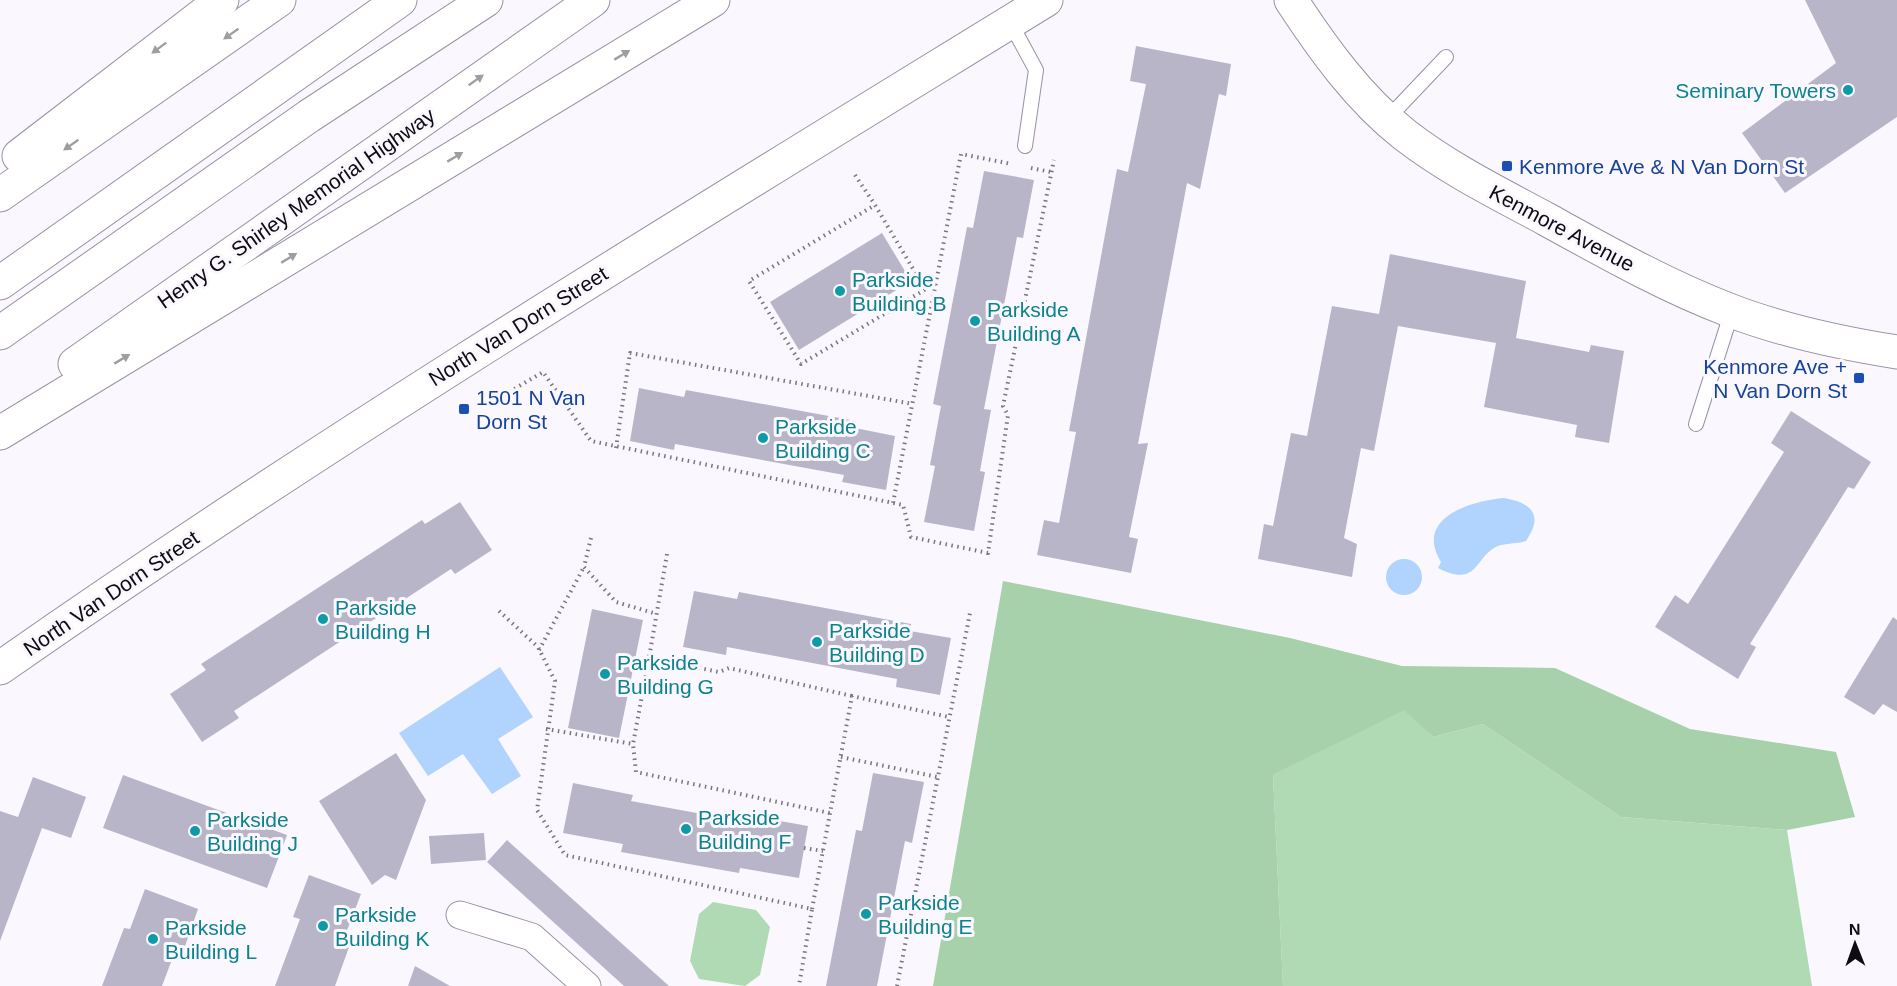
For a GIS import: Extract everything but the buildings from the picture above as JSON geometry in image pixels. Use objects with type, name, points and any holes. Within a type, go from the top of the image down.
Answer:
[{"type":"main road","points":[[0,171],[222,0]]},
{"type":"main road","points":[[0,195],[279,0]]},
{"type":"main road","points":[[0,283],[400,0]]},
{"type":"main road","points":[[0,333],[309,116],[486,0]]},
{"type":"main road","name":"Henry G. Shirley Memorial Highway","points":[[0,417],[484,74],[593,0]]},
{"type":"main road","points":[[0,433],[713,0]]},
{"type":"main road","name":"North Van Dorn Street","points":[[0,668],[382,412],[1046,0]]},
{"type":"main road","name":"Kenmore Avenue","points":[[1291,0],[1332,58],[1357,88],[1404,134],[1457,171],[1631,266],[1732,311],[1794,332],[1897,352]]},
{"type":"street","points":[[460,915],[532,937],[587,986]]},
{"type":"lane","points":[[1010,22],[1036,70],[1025,146]]},
{"type":"lane","points":[[1388,118],[1446,57]]},
{"type":"lane","points":[[1696,424],[1732,311]]},
{"type":"path","points":[[893,503],[961,154],[1016,165]]},
{"type":"path","points":[[504,395],[543,372],[591,441],[616,448],[903,505],[911,537],[988,553],[1008,415],[1003,406],[1054,160]]},
{"type":"path","points":[[1032,168],[1051,172]]},
{"type":"path","points":[[855,175],[925,289]]},
{"type":"path","points":[[875,205],[749,281],[801,364],[936,283]]},
{"type":"path","points":[[616,448],[630,353],[913,404]]},
{"type":"path","points":[[539,650],[584,567],[591,538]]},
{"type":"path","points":[[667,554],[633,744],[636,772],[830,813]]},
{"type":"path","points":[[584,567],[616,602],[657,614]]},
{"type":"path","points":[[499,611],[539,650],[555,681],[546,729],[537,810],[565,855],[812,909]]},
{"type":"path","points":[[897,986],[969,613]]},
{"type":"path","points":[[649,658],[718,672],[729,668],[949,717]]},
{"type":"path","points":[[799,986],[852,696]]},
{"type":"path","points":[[546,729],[633,744]]},
{"type":"path","points":[[841,757],[938,777]]},
{"type":"path","points":[[804,848],[823,851]]},
{"type":"green space","points":[[1003,581],[1290,638],[1402,666],[1555,668],[1690,729],[1836,752],[1855,817],[1787,830],[1621,817],[1483,724],[1433,737],[1404,710],[1273,775],[1283,986],[933,986]]},
{"type":"green space","points":[[1404,709],[1433,737],[1483,724],[1621,817],[1787,830],[1812,986],[1283,986],[1273,775]]},
{"type":"green space","points":[[713,902],[756,910],[770,927],[760,975],[745,986],[699,979],[690,961],[699,914]]},
{"type":"water","points":[[1504,498],[1522,503],[1532,512],[1534,524],[1526,541],[1498,546],[1469,573],[1461,575],[1438,568],[1441,562],[1435,547],[1435,534],[1440,523],[1462,508]]},
{"type":"water","points":[[1404,559],[1417,564],[1422,577],[1417,590],[1404,595],[1391,590],[1386,577],[1391,564]]},
{"type":"water","points":[[500,667],[533,717],[498,739],[521,776],[492,794],[463,754],[428,776],[399,733]]},
{"type":"place","name":"Seminary Towers","points":[[1848,90]]},
{"type":"place","name":"Kenmore Ave & N Van Dorn St","points":[[1507,166]]},
{"type":"place","name":"Parkside Building B","points":[[840,291]]},
{"type":"place","name":"Parkside Building A","points":[[975,321]]},
{"type":"place","name":"Kenmore Ave + N Van Dorn St","points":[[1859,378]]},
{"type":"place","name":"1501 N Van Dorn St","points":[[464,409]]},
{"type":"place","name":"Parkside Building C","points":[[763,438]]},
{"type":"place","name":"Parkside Building H","points":[[323,619]]},
{"type":"place","name":"Parkside Building D","points":[[817,642]]},
{"type":"place","name":"Parkside Building G","points":[[605,674]]},
{"type":"place","name":"Parkside Building F","points":[[686,829]]},
{"type":"place","name":"Parkside Building J","points":[[195,831]]},
{"type":"place","name":"Parkside Building E","points":[[866,914]]},
{"type":"place","name":"Parkside Building K","points":[[323,926]]},
{"type":"place","name":"Parkside Building L","points":[[153,939]]}]
